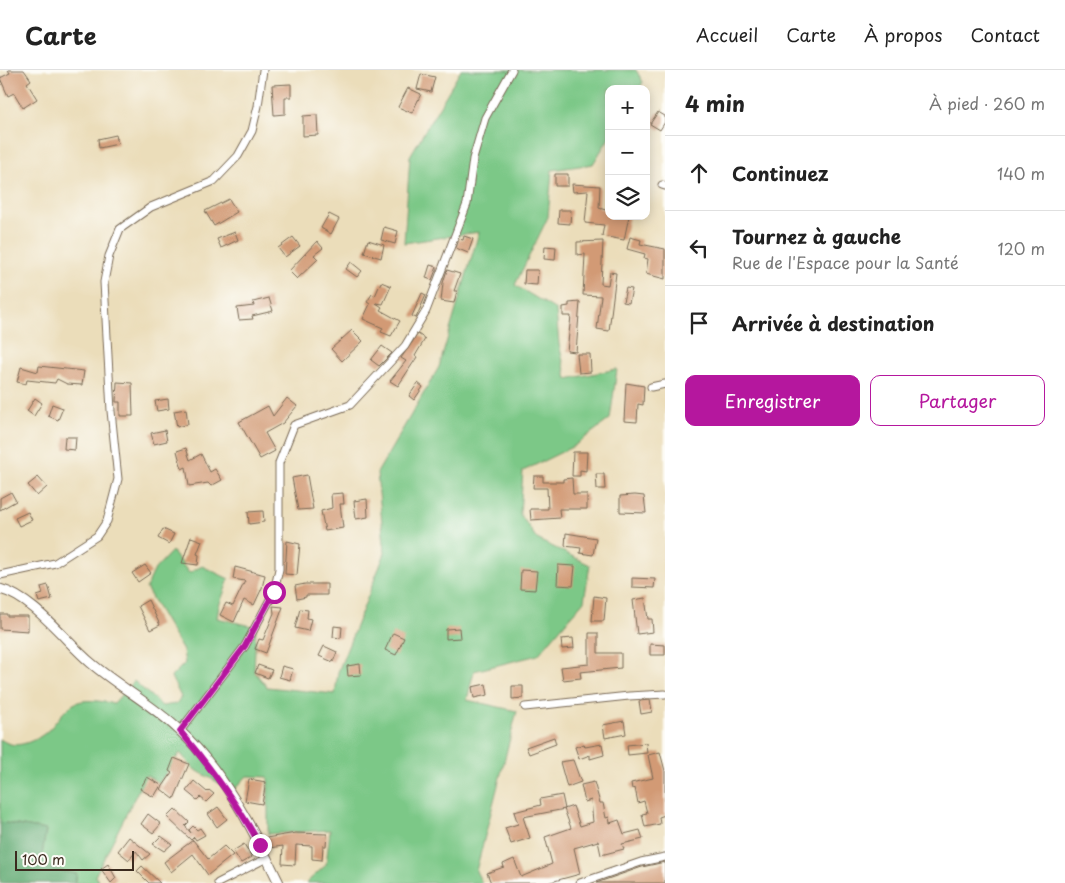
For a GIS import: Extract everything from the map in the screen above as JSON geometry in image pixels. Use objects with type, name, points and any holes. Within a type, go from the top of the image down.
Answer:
[{"type":"street","points":[[0,575],[55,563],[97,536],[107,521],[118,479],[111,411],[104,282],[109,256],[120,229],[151,207],[214,180],[238,156],[252,131],[263,70]]},
{"type":"street","points":[[180,731],[245,646],[274,592],[279,569],[279,463],[294,425],[350,405],[405,346],[426,311],[467,204],[473,159],[485,118],[512,70]]},
{"type":"street","points":[[651,387],[665,384]]},
{"type":"street","points":[[0,589],[34,609],[91,663],[141,698],[180,731],[216,775],[246,819],[279,883]]},
{"type":"street","points":[[526,707],[665,694]]},
{"type":"street","points":[[580,883],[641,862],[665,857]]},
{"type":"street","points":[[218,883],[267,858]]},
{"type":"green space","points":[[461,70],[636,70],[643,82],[641,85],[605,85],[605,144],[593,164],[552,170],[548,217],[515,285],[556,310],[559,344],[567,379],[617,369],[610,419],[574,446],[523,471],[520,514],[537,539],[590,565],[584,601],[538,655],[474,671],[467,700],[517,711],[476,871],[482,883],[306,883],[326,865],[330,830],[268,834],[268,777],[247,776],[233,791],[194,769],[180,753],[159,783],[146,775],[95,876],[100,883],[75,883],[77,874],[52,869],[42,855],[46,830],[0,822],[0,739],[14,745],[29,742],[49,730],[72,705],[82,701],[114,703],[134,681],[162,706],[176,704],[181,697],[171,677],[185,663],[183,651],[146,588],[155,569],[172,551],[189,573],[202,566],[229,579],[219,606],[217,618],[256,627],[254,671],[267,687],[335,694],[338,672],[385,553],[377,473],[439,367],[479,232],[404,243],[410,156]]},
{"type":"green space","points":[[0,822],[46,830],[42,855],[52,869],[77,874],[75,883],[0,883]]},
{"type":"building","points":[[8,70],[24,70],[31,80],[27,83],[37,99],[23,108],[14,93],[8,96],[0,78],[10,73]]},
{"type":"building","points":[[421,74],[435,77],[431,92],[417,89]]},
{"type":"building","points":[[291,84],[291,97],[285,97],[285,114],[274,115],[272,85]]},
{"type":"building","points":[[408,88],[421,94],[412,113],[398,107]]},
{"type":"building","points":[[658,112],[665,116],[665,122],[660,130],[650,124]]},
{"type":"building","points":[[317,115],[318,135],[303,136],[303,116]]},
{"type":"building","points":[[116,135],[118,144],[99,148],[98,139]]},
{"type":"building","points":[[555,174],[568,174],[568,186],[555,186]]},
{"type":"building","points":[[572,184],[600,186],[599,208],[605,210],[605,220],[628,220],[624,240],[602,236],[604,225],[585,223],[588,191],[573,192]]},
{"type":"building","points":[[229,199],[237,212],[214,226],[205,211]]},
{"type":"building","points":[[559,210],[571,210],[570,224],[558,223]]},
{"type":"building","points":[[329,214],[339,219],[331,234],[321,228]]},
{"type":"building","points":[[384,227],[398,231],[395,244],[381,240]]},
{"type":"building","points":[[235,232],[238,240],[221,248],[217,239]]},
{"type":"building","points":[[464,236],[473,239],[468,253],[456,248],[459,239],[463,240]]},
{"type":"building","points":[[293,237],[300,246],[285,257],[278,248]]},
{"type":"building","points":[[630,237],[641,240],[640,244],[665,249],[665,279],[646,274],[648,259],[644,258],[645,254],[627,249]]},
{"type":"building","points":[[368,240],[384,245],[381,258],[364,253]]},
{"type":"building","points":[[317,241],[323,248],[314,255],[318,259],[297,279],[289,271]]},
{"type":"building","points":[[603,241],[601,284],[608,285],[610,272],[616,273],[609,331],[597,329],[601,296],[583,295],[585,254],[577,255],[577,242]]},
{"type":"building","points":[[545,246],[556,247],[555,260],[544,259]]},
{"type":"building","points":[[351,262],[362,271],[357,277],[346,269]]},
{"type":"building","points":[[430,265],[437,267],[432,280],[426,278]]},
{"type":"building","points":[[447,270],[460,274],[454,291],[457,291],[454,303],[441,301]]},
{"type":"building","points":[[525,270],[538,270],[537,285],[524,284]]},
{"type":"building","points":[[381,282],[391,286],[383,304],[376,303],[382,307],[380,310],[400,321],[391,336],[381,332],[383,328],[363,319],[370,304],[367,302],[372,294],[375,296]]},
{"type":"building","points":[[626,288],[632,289],[629,303],[623,302]]},
{"type":"building","points":[[422,293],[426,295],[416,318],[412,316]]},
{"type":"building","points":[[269,298],[273,311],[252,316],[253,319],[239,320],[237,308],[254,306],[253,302]]},
{"type":"building","points":[[580,302],[576,352],[567,351],[571,316],[563,316],[563,307],[569,306],[569,303]]},
{"type":"building","points":[[352,330],[363,341],[342,361],[331,349]]},
{"type":"building","points":[[418,334],[425,339],[415,356],[417,357],[398,386],[390,381],[406,361],[401,358]]},
{"type":"building","points":[[382,346],[392,353],[379,366],[371,360]]},
{"type":"building","points":[[577,354],[590,354],[591,372],[579,373]]},
{"type":"building","points":[[39,366],[84,371],[82,385],[67,384],[57,379],[55,383],[27,380],[26,384],[17,382],[21,367],[38,372]]},
{"type":"building","points":[[117,382],[132,383],[133,416],[120,416],[120,402],[116,402]]},
{"type":"building","points":[[418,383],[423,387],[414,400],[409,396]]},
{"type":"building","points":[[626,383],[644,386],[643,405],[638,404],[637,422],[624,421]]},
{"type":"building","points":[[35,398],[42,403],[34,416],[27,411]]},
{"type":"building","points":[[287,398],[297,406],[283,423],[265,433],[275,451],[260,459],[239,422],[268,406],[273,416]]},
{"type":"building","points":[[168,399],[169,409],[157,411],[155,401]]},
{"type":"building","points":[[52,404],[63,408],[58,420],[48,416]]},
{"type":"building","points":[[186,409],[188,424],[177,427],[174,411]]},
{"type":"building","points":[[165,430],[167,441],[154,444],[151,433]]},
{"type":"building","points":[[65,437],[76,437],[75,450],[64,449]]},
{"type":"building","points":[[186,448],[190,460],[201,454],[210,472],[215,469],[222,480],[211,486],[208,483],[189,486],[186,467],[182,469],[177,451]]},
{"type":"building","points":[[573,452],[587,452],[586,471],[580,470],[580,476],[572,476]]},
{"type":"building","points":[[596,474],[604,474],[605,489],[597,489]]},
{"type":"building","points":[[307,475],[313,509],[298,510],[292,478]]},
{"type":"building","points":[[534,476],[543,476],[543,482],[563,482],[563,479],[572,478],[573,494],[587,494],[587,509],[559,509],[560,518],[531,520],[530,509],[548,509],[547,488],[533,488]]},
{"type":"building","points":[[38,477],[47,487],[37,496],[28,485]]},
{"type":"building","points":[[11,492],[16,501],[0,510],[0,498]]},
{"type":"building","points":[[343,493],[344,504],[340,504],[343,528],[325,531],[321,511],[332,508],[331,494]]},
{"type":"building","points":[[620,496],[644,496],[646,513],[620,512]]},
{"type":"building","points":[[367,499],[368,517],[356,519],[354,501]]},
{"type":"building","points":[[263,511],[264,522],[249,524],[248,512]]},
{"type":"building","points":[[28,512],[32,520],[19,526],[15,518]]},
{"type":"building","points":[[163,529],[174,534],[169,544],[158,538]]},
{"type":"building","points":[[566,533],[596,538],[593,555],[580,553],[581,548],[565,546]]},
{"type":"building","points":[[191,537],[202,541],[197,554],[199,555],[198,565],[182,563]]},
{"type":"building","points":[[287,541],[300,544],[297,575],[285,574]]},
{"type":"building","points":[[145,565],[151,573],[138,582],[132,573]]},
{"type":"building","points":[[558,565],[575,566],[573,586],[557,585]]},
{"type":"building","points":[[235,567],[265,575],[262,588],[254,605],[244,600],[234,622],[220,615],[226,603],[233,606],[245,581],[233,579]]},
{"type":"building","points":[[521,570],[537,571],[535,590],[520,589]]},
{"type":"building","points":[[632,578],[655,579],[654,588],[632,587]]},
{"type":"building","points":[[327,584],[327,595],[306,595],[306,597],[297,599],[295,586]]},
{"type":"building","points":[[48,585],[52,599],[39,602],[37,596],[43,594],[41,587]]},
{"type":"building","points":[[594,596],[606,598],[604,621],[592,621]]},
{"type":"building","points":[[645,598],[648,619],[652,619],[653,632],[637,634],[633,600]]},
{"type":"building","points":[[148,600],[160,625],[150,630],[138,606]]},
{"type":"building","points":[[273,606],[283,607],[266,653],[255,649],[259,639],[263,640],[274,613]]},
{"type":"building","points":[[300,609],[308,610],[307,618],[311,619],[308,631],[295,628]]},
{"type":"building","points":[[0,614],[28,616],[28,631],[0,629]]},
{"type":"building","points":[[334,626],[342,627],[341,638],[333,637]]},
{"type":"building","points":[[459,628],[460,638],[446,639],[446,629]]},
{"type":"building","points":[[393,633],[404,638],[396,655],[385,650]]},
{"type":"building","points":[[589,633],[598,633],[598,653],[621,653],[621,668],[580,672],[581,678],[563,680],[561,667],[589,664]]},
{"type":"building","points":[[573,638],[574,648],[562,649],[561,639]]},
{"type":"building","points":[[650,644],[665,645],[665,655],[650,655]]},
{"type":"building","points":[[324,646],[337,652],[333,662],[319,656]]},
{"type":"building","points":[[360,664],[361,675],[348,676],[347,666]]},
{"type":"building","points":[[258,665],[272,670],[268,678],[255,673]]},
{"type":"building","points":[[282,666],[293,669],[290,680],[279,677]]},
{"type":"building","points":[[486,684],[488,695],[474,698],[472,687]]},
{"type":"building","points":[[512,686],[523,686],[523,698],[512,699]]},
{"type":"building","points":[[650,700],[652,712],[641,714],[639,701]]},
{"type":"building","points":[[624,721],[626,734],[605,738],[603,725]]},
{"type":"building","points":[[554,737],[556,744],[529,754],[526,747]]},
{"type":"building","points":[[646,743],[647,753],[628,755],[627,745]]},
{"type":"building","points":[[584,744],[585,747],[602,744],[604,755],[590,759],[590,755],[579,759],[575,747]]},
{"type":"building","points":[[660,752],[665,771],[665,815],[659,817],[660,824],[645,827],[642,814],[647,813],[644,801],[638,803],[635,788],[632,789],[631,783],[653,778],[648,755]]},
{"type":"building","points":[[174,758],[189,764],[174,799],[161,789],[172,773],[169,771]]},
{"type":"building","points":[[573,760],[581,782],[567,787],[560,762]]},
{"type":"building","points":[[147,777],[161,785],[154,797],[140,789]]},
{"type":"building","points":[[249,779],[266,782],[262,804],[245,801]]},
{"type":"building","points":[[194,781],[207,792],[209,790],[214,794],[206,802],[200,797],[197,800],[186,791]]},
{"type":"building","points":[[594,782],[600,803],[603,803],[606,818],[609,817],[610,823],[619,820],[624,834],[640,830],[643,839],[622,844],[624,849],[601,855],[598,841],[574,848],[580,874],[547,883],[491,883],[487,873],[504,867],[503,864],[514,859],[521,877],[552,864],[545,837],[571,828],[564,809],[573,806],[580,826],[593,822],[591,800],[585,802],[581,785]]},
{"type":"building","points":[[562,795],[565,809],[523,817],[530,838],[511,844],[505,828],[518,824],[514,812],[541,805],[540,799]]},
{"type":"building","points":[[218,807],[227,819],[217,827],[208,814]]},
{"type":"building","points":[[175,809],[189,822],[185,826],[191,833],[189,830],[193,826],[197,830],[200,828],[205,835],[196,840],[194,837],[191,840],[167,817]]},
{"type":"building","points":[[148,814],[161,824],[153,833],[141,824]]},
{"type":"building","points":[[296,833],[327,834],[326,846],[323,846],[322,860],[312,859],[312,846],[296,845],[295,865],[282,864],[283,846],[269,848],[266,838]]},
{"type":"building","points":[[161,836],[172,844],[164,851],[153,844]]},
{"type":"building","points":[[129,837],[150,854],[143,860],[136,851],[129,860],[118,851]]},
{"type":"building","points":[[193,840],[208,859],[224,846],[233,855],[208,875],[193,854],[171,872],[164,862]]},
{"type":"building","points":[[244,844],[252,857],[241,863],[233,851]]},
{"type":"building","points":[[665,862],[665,883],[596,883],[642,867]]},
{"type":"building","points":[[108,864],[116,878],[111,883],[101,869]]},
{"type":"building","points":[[142,866],[160,883],[149,883],[137,871]]},
{"type":"route","points":[[260,845],[246,819],[211,768],[180,731],[245,646],[274,592]]}]
